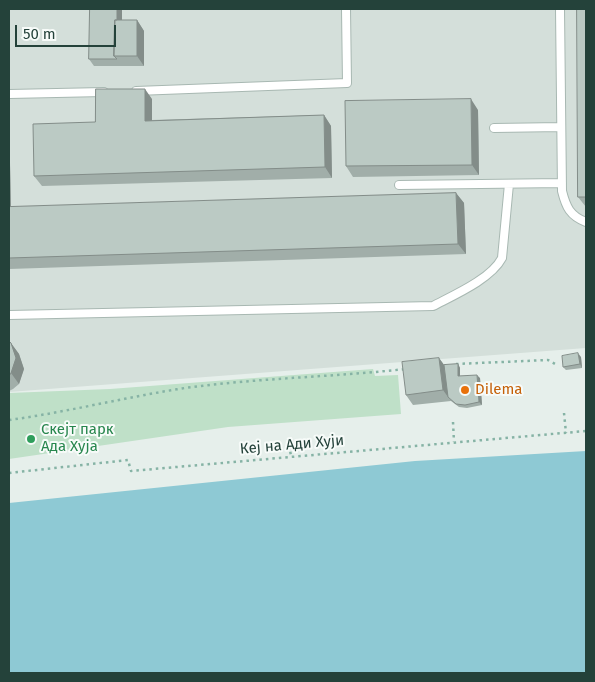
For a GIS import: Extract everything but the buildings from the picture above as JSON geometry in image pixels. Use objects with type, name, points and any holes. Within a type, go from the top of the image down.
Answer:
[{"type":"lane","points":[[128,91],[347,83],[346,9]]},
{"type":"lane","points":[[560,9],[562,191],[568,210],[573,216],[586,222]]},
{"type":"lane","points":[[9,94],[108,92]]},
{"type":"lane","points":[[494,128],[561,127]]},
{"type":"lane","points":[[399,185],[562,183]]},
{"type":"lane","points":[[9,315],[433,306],[465,289],[497,267],[502,258],[509,184]]},
{"type":"path","points":[[448,365],[548,360],[556,365]]},
{"type":"path","points":[[9,420],[49,414],[131,396],[187,388],[408,369]]},
{"type":"path","points":[[564,413],[566,433]]},
{"type":"path","points":[[453,422],[454,442]]},
{"type":"path","name":"Кеј на Ади Хуји","points":[[9,473],[128,460],[130,471],[586,431]]},
{"type":"path","points":[[288,439],[291,456]]},
{"type":"shaded area","points":[[9,9],[586,9],[586,348],[9,392]]},
{"type":"green space","points":[[373,369],[375,376],[398,375],[401,414],[228,427],[9,459],[9,393],[110,389]]},
{"type":"water","points":[[586,451],[586,673],[9,673],[9,503],[415,461]]},
{"type":"place","name":"Dilema","points":[[465,390]]},
{"type":"place","name":"Скејт парк Ада Хуја","points":[[31,439]]}]
